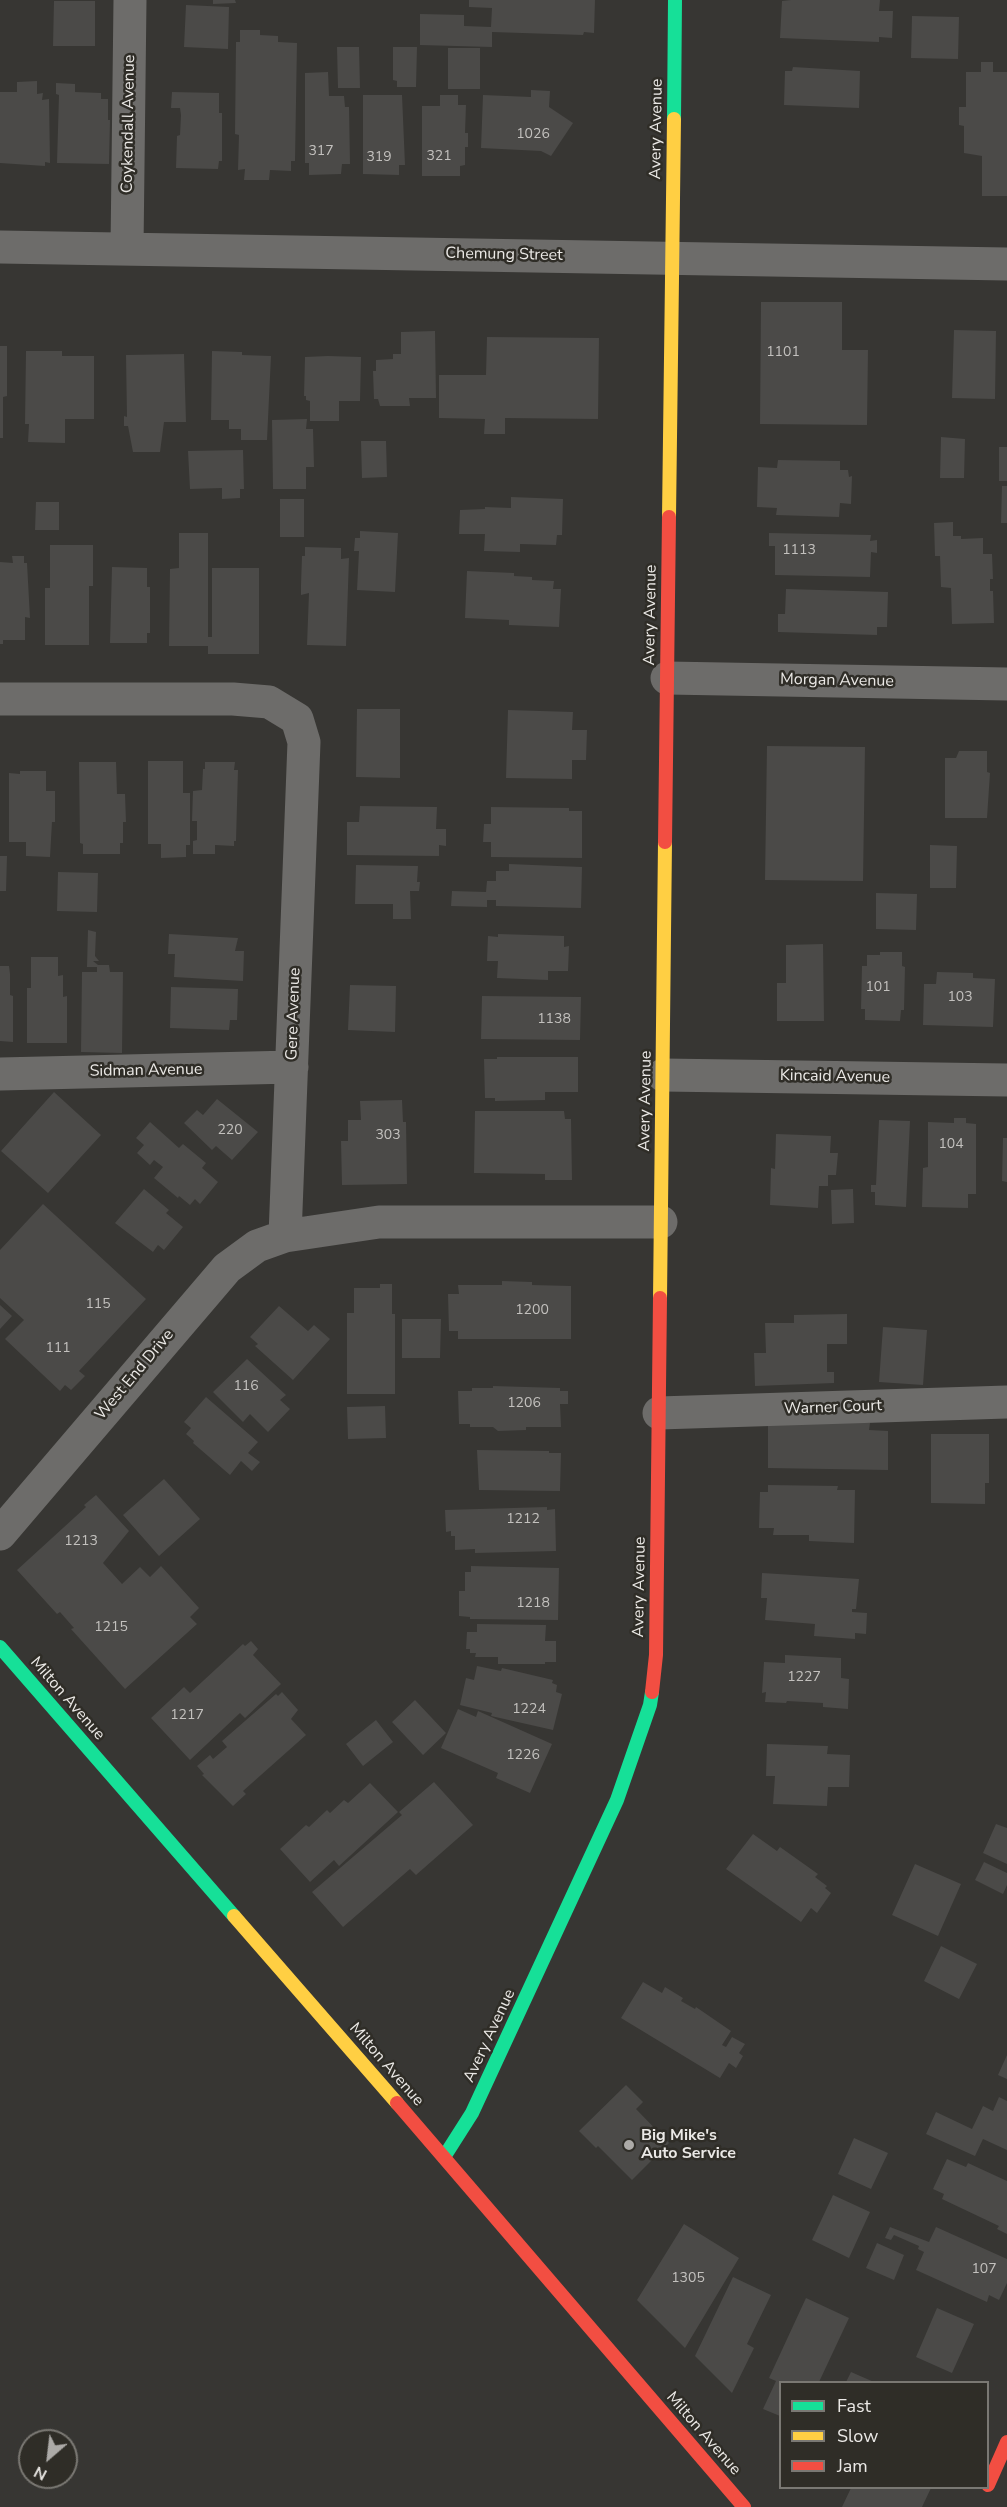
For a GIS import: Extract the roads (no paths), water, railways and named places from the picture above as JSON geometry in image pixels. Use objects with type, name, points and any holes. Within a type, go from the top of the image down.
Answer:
[{"type":"street","name":"Coykendall Avenue","points":[[127,248],[130,0]]},
{"type":"street","name":"Avery Avenue","points":[[444,2157],[472,2113],[617,1800],[650,1705],[656,1655],[675,0]]},
{"type":"street","name":"Chemung Street","points":[[0,247],[1007,264]]},
{"type":"street","name":"Morgan Avenue","points":[[667,678],[1007,684]]},
{"type":"street","name":"Gere Avenue","points":[[0,699],[233,699],[269,702],[297,719],[304,742],[285,1236]]},
{"type":"street","name":"Sidman Avenue","points":[[0,1074],[292,1067]]},
{"type":"street","name":"Kincaid Avenue","points":[[663,1075],[1007,1080]]},
{"type":"street","points":[[285,1236],[379,1222],[661,1222]]},
{"type":"street","name":"West End Drive","points":[[0,1534],[227,1268],[257,1246],[285,1236]]},
{"type":"street","name":"Warner Court","points":[[659,1413],[1007,1402]]},
{"type":"street","name":"Milton Avenue","points":[[0,1647],[444,2157],[744,2507]]},
{"type":"street","points":[[989,2481],[1007,2442]]},
{"type":"place","name":"Big Mike's Auto Service","points":[[629,2145]]}]
